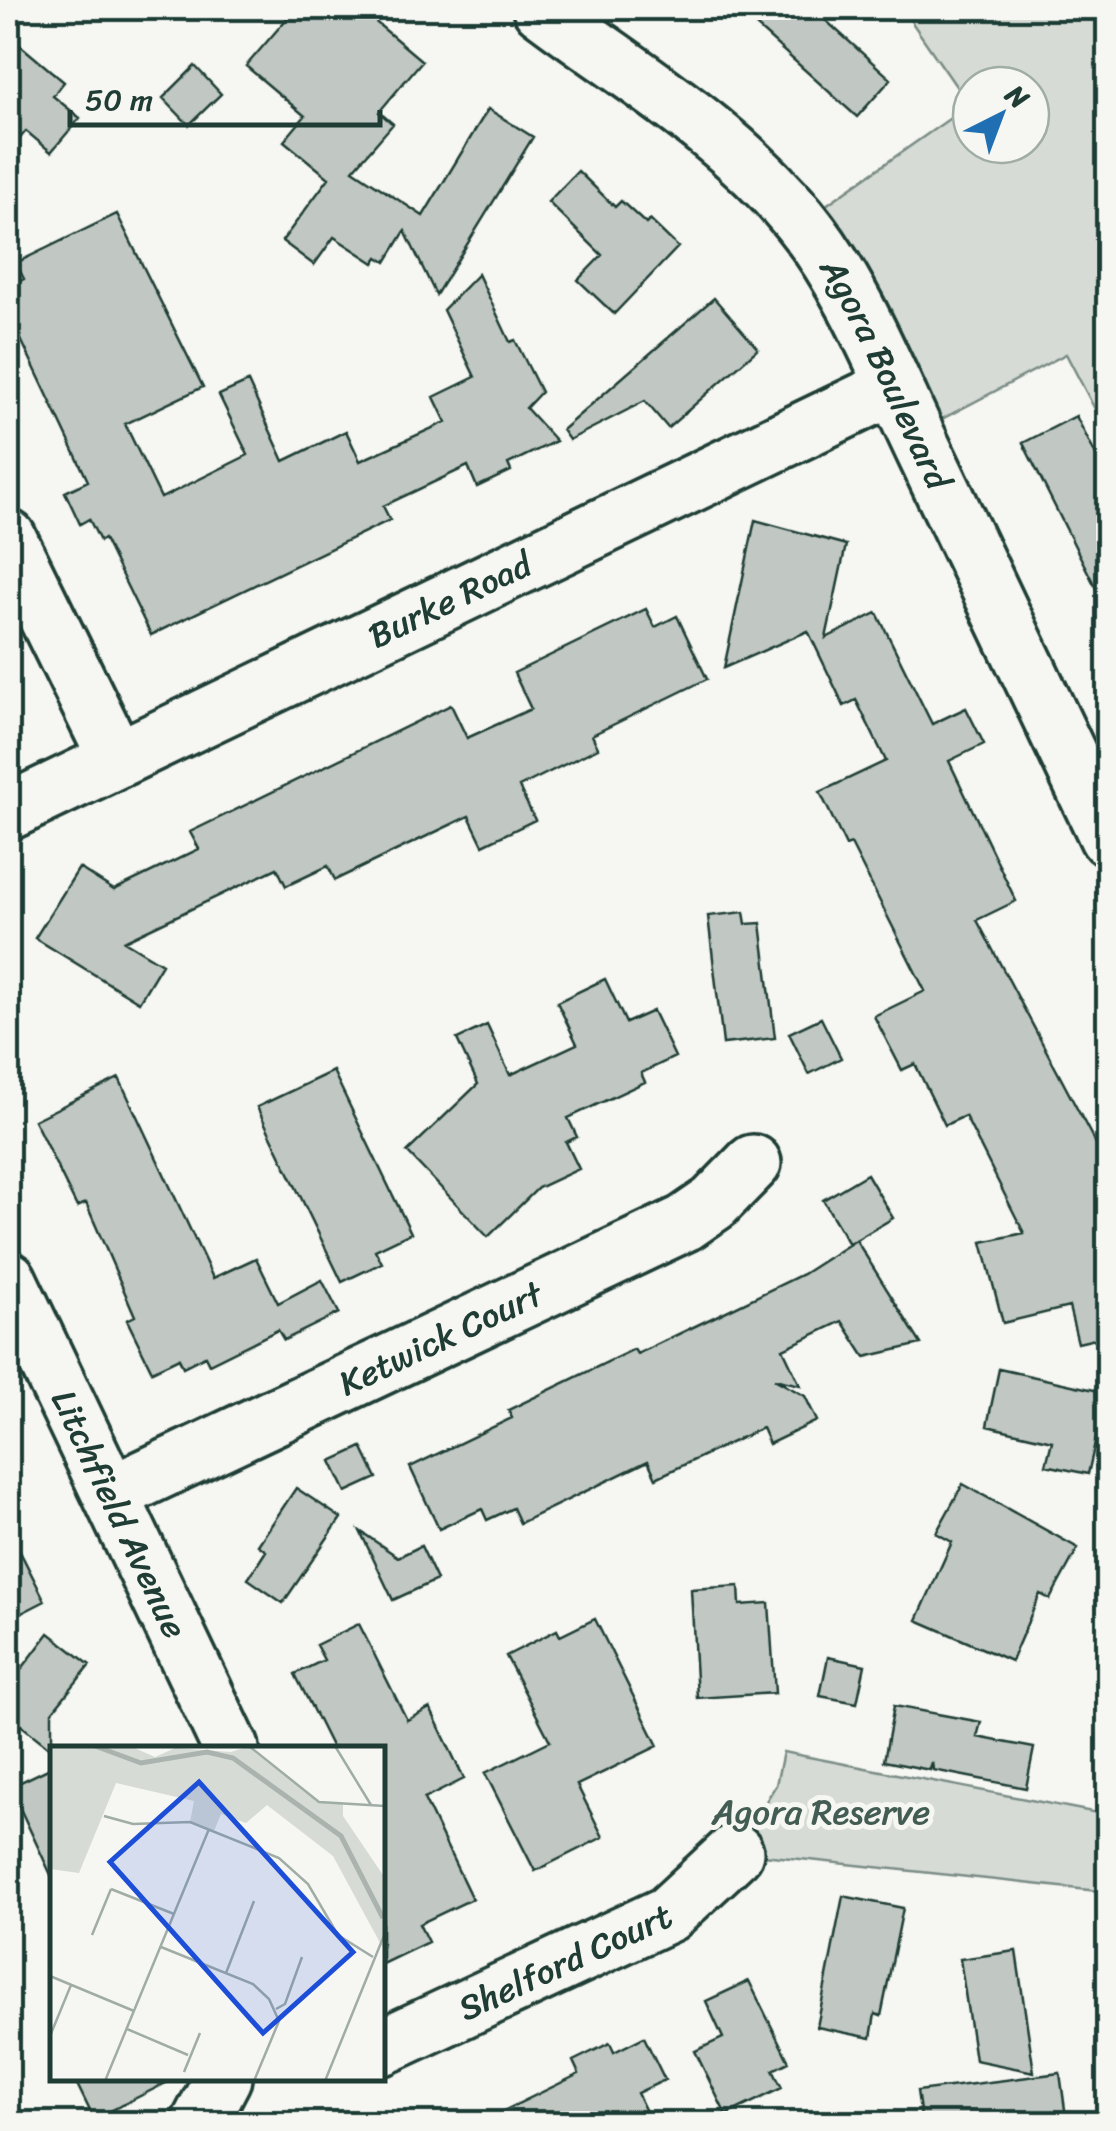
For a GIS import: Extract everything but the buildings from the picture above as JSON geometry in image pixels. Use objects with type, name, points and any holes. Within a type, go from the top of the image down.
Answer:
[{"type":"street","name":"Agora Boulevard","points":[[541,8],[694,115],[776,193],[838,278],[1108,838]]},
{"type":"street","name":"Burke Road","points":[[8,812],[892,387]]},
{"type":"street","points":[[8,538],[116,758]]},
{"type":"street","name":"Ketwick Court","points":[[113,1493],[685,1223],[714,1203],[753,1164]]},
{"type":"street","name":"Litchfield Avenue","points":[[8,1279],[231,1746]]},
{"type":"street","name":"Shelford Court","points":[[385,2046],[668,1914],[735,1852]]},
{"type":"street","points":[[199,2124],[221,2081]]},
{"type":"green space","points":[[902,8],[1108,8],[1108,434],[1066,354],[915,433],[802,222],[951,118],[951,165],[1051,165],[1051,65],[951,65],[951,79]]},
{"type":"green space","name":"Agora Reserve","points":[[783,1752],[1108,1815],[1108,1892],[735,1852],[776,1785]]}]
